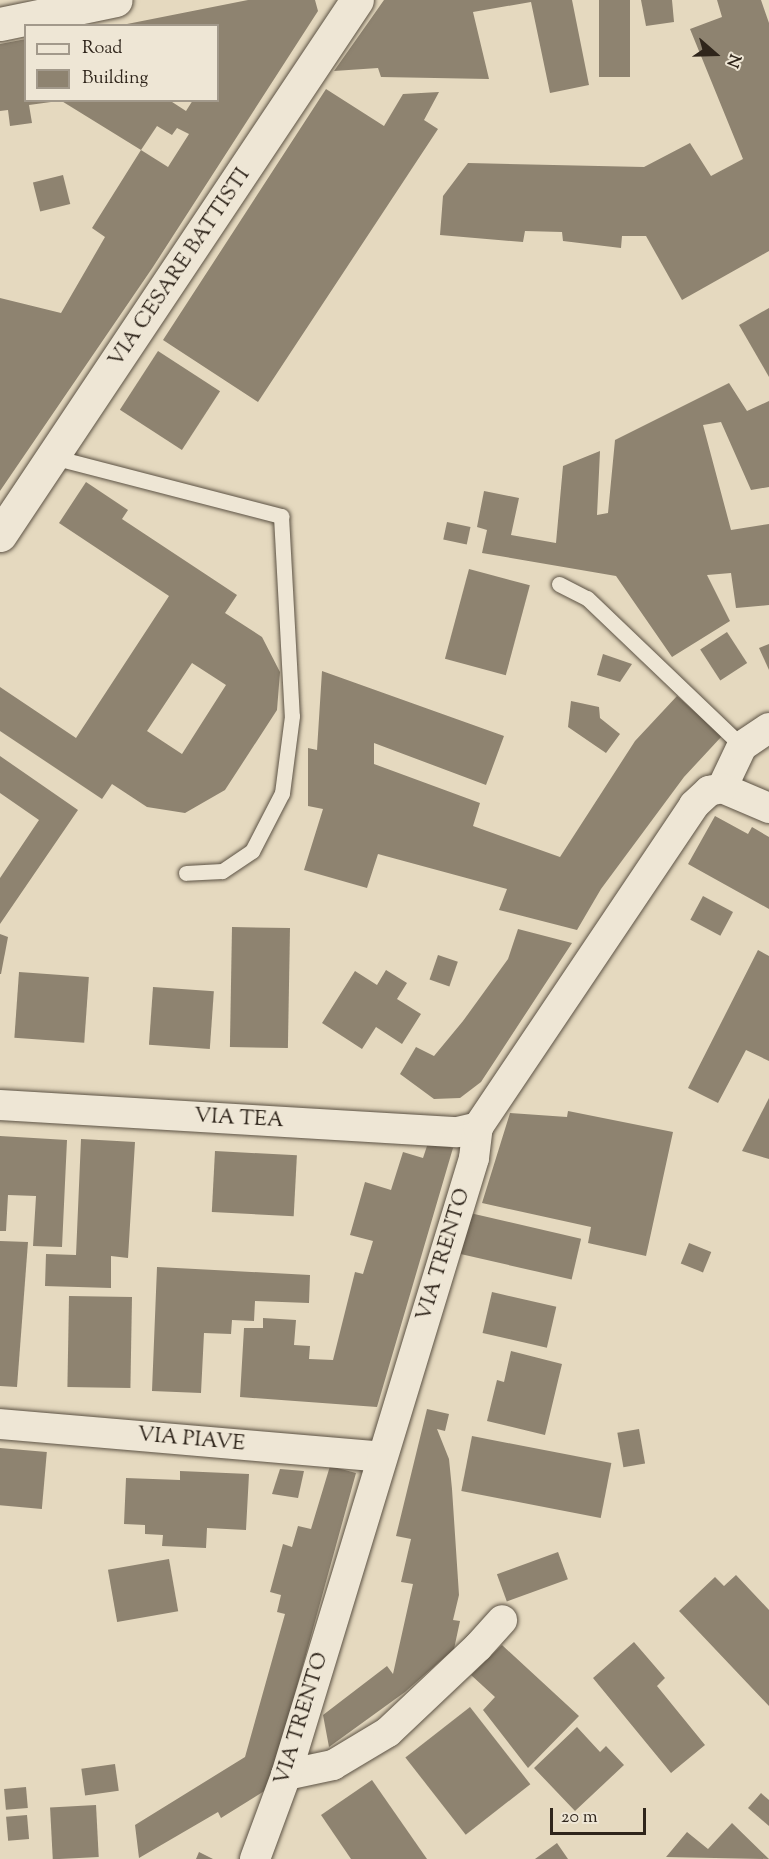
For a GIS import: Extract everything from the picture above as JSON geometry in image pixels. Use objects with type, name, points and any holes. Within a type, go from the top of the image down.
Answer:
[{"type":"street","points":[[0,24],[116,0]]},
{"type":"street","name":"VIA CESARE BATTISTI","points":[[0,535],[349,7]]},
{"type":"street","points":[[769,728],[742,746],[723,788],[769,808]]},
{"type":"street","name":"VIA TRENTO","points":[[255,1859],[286,1775],[474,1158],[478,1127],[694,805],[709,790],[723,788]]},
{"type":"street","name":"VIA TEA","points":[[0,1105],[457,1132],[478,1127]]},
{"type":"street","name":"VIA PIAVE","points":[[0,1424],[382,1457]]},
{"type":"street","points":[[286,1775],[333,1765],[388,1732],[478,1647],[502,1620]]},
{"type":"lane","points":[[53,457],[280,516],[292,716],[282,793],[252,851],[222,871],[186,873]]},
{"type":"lane","points":[[559,584],[595,605],[742,746]]},
{"type":"building","points":[[248,0],[315,0],[318,11],[153,267],[0,491],[0,298],[61,313],[105,237],[92,228],[141,150],[63,102],[172,102],[186,111],[192,102],[219,102],[219,24],[127,24]],"holes":[[[157,126],[172,135],[177,128],[189,134],[168,167],[141,150]]]},
{"type":"building","points":[[384,0],[572,0],[589,85],[550,93],[531,2],[473,12],[489,79],[381,77],[378,68],[334,71]]},
{"type":"building","points":[[599,0],[630,0],[630,77],[599,77]]},
{"type":"building","points":[[641,0],[672,0],[674,22],[646,26]]},
{"type":"building","points":[[717,0],[761,0],[769,23],[769,251],[682,300],[646,236],[622,236],[621,248],[563,241],[562,232],[525,231],[523,242],[440,235],[443,196],[468,163],[644,167],[690,143],[711,176],[743,159],[690,29],[722,17]]},
{"type":"building","points":[[24,39],[24,102],[51,102],[29,105],[32,123],[10,126],[8,110],[0,111],[0,44]]},
{"type":"building","points":[[326,89],[384,126],[403,94],[439,92],[424,120],[438,129],[258,402],[163,340]]},
{"type":"building","points":[[63,175],[70,204],[40,212],[33,182]]},
{"type":"building","points":[[769,308],[769,377],[739,325]]},
{"type":"building","points":[[158,351],[220,391],[182,450],[120,410]]},
{"type":"building","points":[[729,383],[747,411],[769,401],[769,487],[751,490],[721,422],[703,425],[731,530],[769,524],[769,605],[736,608],[731,573],[707,575],[730,621],[672,657],[616,576],[482,553],[487,530],[477,527],[484,491],[519,498],[511,535],[556,543],[563,466],[600,451],[597,515],[608,513],[615,440]]},
{"type":"building","points":[[86,482],[128,510],[122,519],[237,595],[225,613],[262,637],[280,672],[277,710],[225,790],[185,813],[147,807],[112,784],[102,799],[0,731],[0,687],[76,738],[169,596],[59,523]],"holes":[[[192,663],[226,685],[182,754],[147,731]]]},
{"type":"building","points":[[447,522],[470,527],[467,545],[443,540]]},
{"type":"building","points":[[469,569],[530,585],[506,675],[445,659]]},
{"type":"building","points":[[727,632],[747,663],[720,680],[700,649]]},
{"type":"building","points":[[769,644],[769,670],[759,648]]},
{"type":"building","points":[[603,654],[632,664],[620,682],[597,675]]},
{"type":"building","points":[[322,671],[504,736],[486,785],[374,743],[374,764],[480,803],[473,826],[560,857],[635,741],[677,696],[722,736],[684,777],[601,889],[577,930],[499,910],[507,889],[378,854],[367,888],[304,870],[323,809],[308,806],[308,748],[317,750]]},
{"type":"building","points":[[571,701],[599,707],[600,718],[620,734],[606,753],[568,727]]},
{"type":"building","points":[[0,756],[78,810],[0,924],[0,878],[39,820],[0,793]]},
{"type":"building","points":[[715,816],[748,834],[752,827],[769,837],[769,909],[688,864]]},
{"type":"building","points":[[703,896],[733,912],[720,936],[690,920]]},
{"type":"building","points":[[232,927],[290,928],[288,1048],[230,1047]]},
{"type":"building","points":[[518,929],[572,943],[481,1082],[460,1098],[434,1099],[400,1074],[416,1047],[434,1056],[463,1021],[508,959]]},
{"type":"building","points":[[0,934],[8,937],[1,974],[0,974]]},
{"type":"building","points":[[758,950],[769,956],[769,1061],[746,1050],[718,1103],[688,1088]]},
{"type":"building","points":[[438,955],[458,962],[449,986],[430,980]]},
{"type":"building","points":[[386,970],[407,983],[397,999],[421,1014],[402,1044],[376,1027],[362,1049],[322,1023],[355,971],[377,985]]},
{"type":"building","points":[[19,972],[89,977],[84,1043],[14,1038]]},
{"type":"building","points":[[153,987],[214,991],[210,1049],[149,1045]]},
{"type":"building","points":[[769,1098],[769,1159],[742,1151]]},
{"type":"building","points":[[568,1111],[673,1132],[646,1256],[588,1243],[591,1227],[482,1203],[510,1113],[567,1117]]},
{"type":"building","points":[[0,1136],[67,1140],[62,1247],[33,1246],[36,1196],[8,1195],[6,1231],[0,1231]]},
{"type":"building","points":[[81,1139],[135,1142],[128,1258],[111,1256],[111,1288],[45,1286],[46,1254],[76,1255]]},
{"type":"building","points":[[429,1140],[453,1148],[377,1407],[240,1397],[244,1328],[263,1328],[263,1318],[296,1320],[294,1345],[310,1346],[309,1359],[333,1360],[355,1272],[363,1274],[373,1241],[350,1235],[365,1182],[391,1190],[403,1152],[423,1158]]},
{"type":"building","points":[[215,1151],[297,1155],[294,1216],[212,1212]]},
{"type":"building","points":[[470,1213],[581,1239],[572,1280],[461,1254]]},
{"type":"building","points":[[0,1241],[28,1242],[17,1387],[0,1386]]},
{"type":"building","points":[[689,1243],[711,1252],[703,1272],[681,1263]]},
{"type":"building","points":[[157,1267],[310,1275],[309,1303],[255,1301],[254,1321],[232,1320],[231,1334],[204,1333],[201,1393],[152,1391]]},
{"type":"building","points":[[492,1292],[556,1307],[547,1348],[483,1333]]},
{"type":"building","points":[[69,1296],[132,1297],[130,1388],[67,1387]]},
{"type":"building","points":[[511,1351],[562,1364],[545,1435],[487,1421],[497,1380],[504,1382]]},
{"type":"building","points":[[427,1409],[449,1414],[445,1431],[437,1429],[449,1459],[452,1489],[459,1595],[453,1620],[460,1621],[454,1649],[405,1692],[329,1747],[323,1715],[387,1666],[393,1674],[413,1584],[401,1582],[411,1539],[396,1536]]},
{"type":"building","points":[[639,1429],[645,1463],[623,1467],[617,1433]]},
{"type":"building","points":[[472,1436],[611,1463],[601,1518],[461,1491]]},
{"type":"building","points":[[0,1448],[47,1452],[42,1509],[0,1505]]},
{"type":"building","points":[[330,1466],[356,1473],[269,1788],[221,1818],[218,1812],[139,1858],[135,1825],[245,1757],[285,1614],[277,1612],[281,1595],[270,1592],[283,1544],[292,1547],[298,1526],[311,1529]]},
{"type":"building","points":[[280,1469],[304,1471],[298,1498],[272,1494]]},
{"type":"building","points":[[180,1471],[249,1474],[246,1530],[207,1528],[206,1548],[162,1546],[163,1535],[145,1534],[145,1525],[124,1524],[126,1478],[180,1480]]},
{"type":"building","points":[[558,1552],[568,1579],[507,1601],[497,1574]]},
{"type":"building","points":[[169,1559],[178,1611],[117,1622],[108,1570]]},
{"type":"building","points":[[736,1575],[769,1610],[769,1706],[679,1611],[715,1577],[724,1586]]},
{"type":"building","points":[[634,1642],[665,1678],[657,1686],[705,1745],[671,1773],[593,1678]]},
{"type":"building","points":[[502,1645],[579,1716],[528,1768],[483,1710],[495,1697],[471,1675]]},
{"type":"building","points":[[470,1707],[530,1784],[466,1835],[405,1757]]},
{"type":"building","points":[[577,1727],[600,1752],[606,1746],[624,1765],[575,1811],[534,1768]]},
{"type":"building","points":[[115,1764],[119,1791],[85,1795],[81,1769]]},
{"type":"building","points":[[372,1780],[427,1859],[351,1859],[321,1815]]},
{"type":"building","points":[[26,1787],[28,1808],[6,1810],[4,1789]]},
{"type":"building","points":[[761,1793],[769,1800],[769,1826],[748,1808]]},
{"type":"building","points":[[96,1805],[99,1857],[53,1859],[50,1807]]},
{"type":"building","points":[[27,1815],[29,1839],[8,1841],[6,1817]]},
{"type":"building","points":[[732,1823],[769,1859],[666,1857],[687,1832],[708,1849]]},
{"type":"building","points":[[557,1843],[568,1859],[535,1859]]},
{"type":"building","points":[[199,1852],[213,1859],[196,1859]]}]
